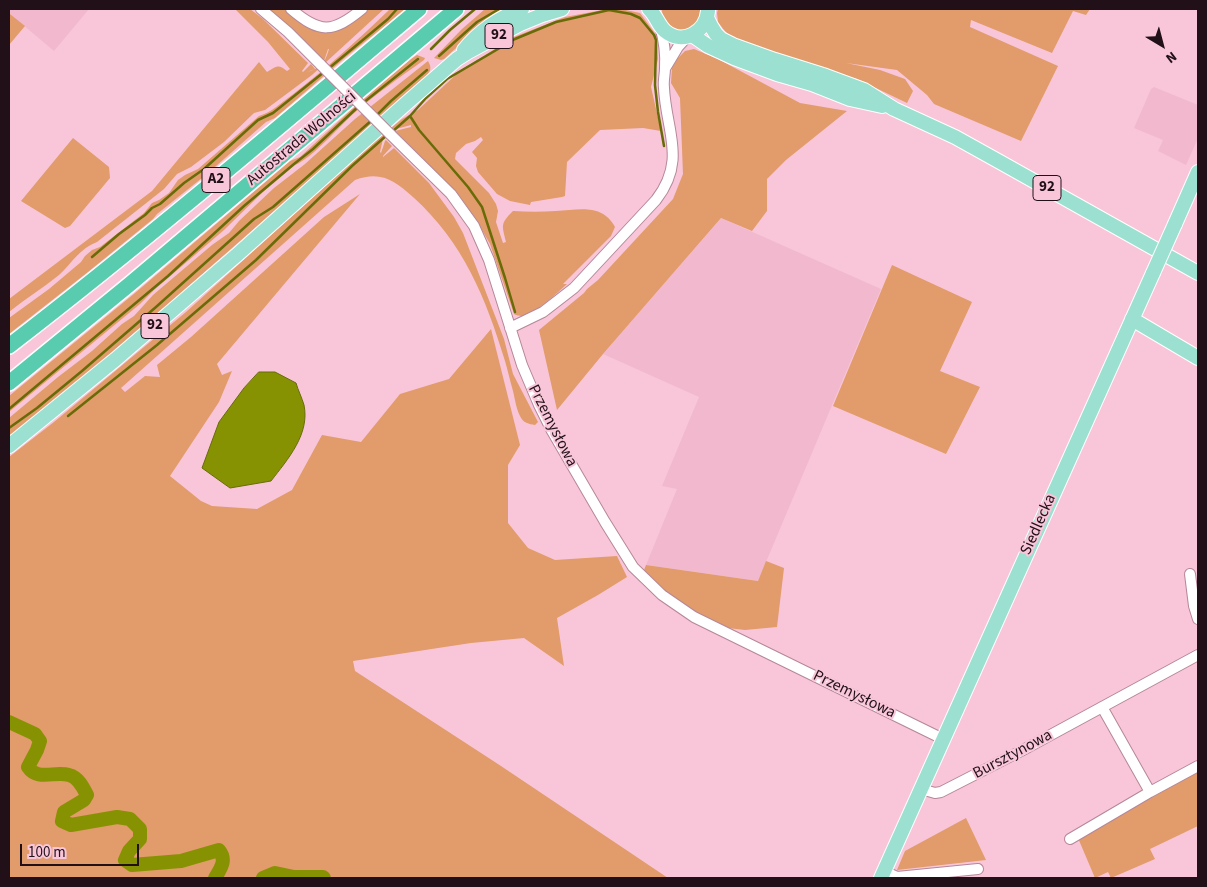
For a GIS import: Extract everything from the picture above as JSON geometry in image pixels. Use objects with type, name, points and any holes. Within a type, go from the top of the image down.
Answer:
[{"type":"highway","name":"Autostrada Wolności","points":[[9,346],[197,196],[419,9]]},
{"type":"highway","name":"Autostrada Wolności","points":[[9,383],[130,284],[456,9]]},
{"type":"main road","name":"92","points":[[457,59],[467,46],[484,30],[522,9]]},
{"type":"main road","name":"92","points":[[9,446],[116,359],[238,254],[457,59],[520,24],[562,9]]},
{"type":"main road","name":"92","points":[[655,15],[668,33],[683,37],[700,30],[708,13]]},
{"type":"main road","name":"92","points":[[708,13],[711,26],[721,39],[775,60],[864,90],[894,109],[962,141],[1198,273]]},
{"type":"main road","name":"92","points":[[690,35],[734,58],[777,74],[850,98],[894,109]]},
{"type":"main road","name":"Siedlecka","points":[[882,875],[1198,172]]},
{"type":"main road","points":[[1132,319],[1198,358]]},
{"type":"street","name":"Przemysłowa","points":[[261,9],[288,32],[451,194],[474,226],[489,260],[528,381],[552,431],[633,567],[662,595],[694,617],[943,738]]},
{"type":"street","points":[[291,9],[310,24],[325,27],[345,22],[362,9]]},
{"type":"street","points":[[510,328],[543,312],[574,288],[656,200],[663,191],[670,176],[673,158],[664,89],[665,47],[655,15]]},
{"type":"street","points":[[665,68],[678,48],[690,35]]},
{"type":"street","points":[[1190,574],[1194,606],[1198,619]]},
{"type":"street","name":"Bursztynowa","points":[[921,789],[935,794],[941,792],[1023,750],[1198,655]]},
{"type":"street","points":[[1102,707],[1150,792]]},
{"type":"street","points":[[1070,839],[1198,766]]},
{"type":"street","points":[[882,875],[897,877],[978,869]]},
{"type":"shaded area","points":[[9,9],[89,9],[54,51],[9,15]]},
{"type":"shaded area","points":[[235,9],[250,9],[262,18],[308,63],[303,72],[311,64],[315,69],[304,73],[318,68],[324,61],[267,9],[286,9],[311,28],[358,18],[368,9],[384,9],[312,75],[265,110],[254,113],[224,142],[191,167],[177,174],[164,189],[97,242],[86,248],[59,275],[9,312],[9,299],[152,191],[259,62],[267,72],[277,67],[287,71],[290,69],[268,42]]},
{"type":"shaded area","points":[[390,9],[406,9],[347,56],[275,118],[266,122],[153,219],[9,334],[9,318],[49,289],[92,250],[100,247],[144,213],[152,203],[169,193],[178,180],[198,169],[259,116],[272,110],[305,85],[342,54]]},
{"type":"shaded area","points":[[485,9],[513,9],[478,28],[444,59],[434,58],[462,29]]},
{"type":"shaded area","points":[[608,9],[621,9],[640,13],[657,36],[658,59],[651,87],[661,131],[643,128],[600,130],[567,162],[565,196],[531,202],[530,205],[510,201],[497,194],[478,172],[476,166],[477,158],[472,152],[483,140],[481,137],[466,144],[456,153],[455,159],[489,193],[496,204],[498,211],[496,222],[503,243],[506,242],[503,225],[513,211],[540,212],[581,209],[597,211],[610,219],[615,227],[611,236],[563,284],[567,284],[532,312],[522,316],[514,314],[490,244],[478,223],[462,200],[395,131],[411,127],[411,125],[396,129],[383,139],[380,152],[386,140],[392,146],[383,157],[394,148],[429,183],[454,217],[463,233],[504,339],[513,374],[538,422],[535,425],[524,422],[521,418],[490,315],[471,272],[459,252],[431,214],[413,197],[394,182],[372,176],[355,180],[121,388],[125,392],[145,376],[160,377],[157,365],[191,337],[324,217],[360,194],[217,364],[222,375],[232,371],[219,402],[170,476],[201,501],[212,506],[257,509],[292,490],[322,435],[361,442],[400,394],[449,379],[491,329],[520,445],[508,465],[508,523],[528,548],[555,560],[617,556],[627,577],[557,618],[564,666],[524,638],[471,643],[353,661],[355,671],[668,878],[9,878],[9,457],[186,312],[374,142],[402,119],[418,110],[461,70],[514,37],[565,17]]},
{"type":"shaded area","points":[[662,9],[701,9],[699,18],[694,25],[688,29],[681,30],[674,29],[668,25]]},
{"type":"shaded area","points":[[718,9],[1090,9],[1086,15],[1073,11],[1052,53],[971,20],[970,27],[1058,66],[1021,141],[934,104],[927,95],[897,70],[846,63],[880,70],[905,79],[913,91],[907,103],[857,79],[765,50],[730,36],[718,22]]},
{"type":"shaded area","points":[[9,15],[25,26],[9,45]]},
{"type":"shaded area","points":[[694,49],[718,59],[800,103],[847,111],[786,160],[767,179],[767,211],[752,231],[721,218],[557,410],[539,330],[598,280],[673,199],[683,174],[680,98],[671,83],[672,68],[685,51]]},
{"type":"shaded area","points":[[417,55],[425,58],[424,60],[353,114],[317,149],[263,192],[224,230],[140,304],[9,412],[9,396],[135,293],[290,161],[300,157],[352,109]]},
{"type":"shaded area","points":[[428,61],[430,69],[425,77],[175,298],[9,437],[9,418],[134,316],[153,295],[229,233],[274,188],[305,164],[355,119]]},
{"type":"shaded area","points":[[1154,87],[1198,105],[1198,138],[1186,165],[1158,151],[1163,140],[1134,128],[1151,89]]},
{"type":"shaded area","points":[[73,138],[109,167],[110,178],[70,226],[65,228],[21,201]]},
{"type":"shaded area","points":[[721,218],[881,289],[758,581],[646,565],[677,489],[662,486],[699,397],[603,354]]},
{"type":"shaded area","points":[[892,265],[972,302],[940,371],[980,387],[946,454],[833,406]]},
{"type":"shaded area","points":[[259,372],[275,372],[296,383],[304,405],[304,426],[296,446],[271,481],[230,488],[202,468],[219,422],[244,388]]},
{"type":"shaded area","points":[[766,561],[784,568],[777,627],[745,630],[728,628],[714,623],[677,602],[644,570],[646,565],[758,581]]},
{"type":"shaded area","points":[[1198,772],[1198,826],[1150,849],[1155,859],[1111,878],[1108,872],[1095,878],[1078,838]]},
{"type":"shaded area","points":[[966,818],[986,860],[897,870],[905,851]]},
{"type":"waterway","points":[[328,69],[388,19],[397,9]]},
{"type":"waterway","points":[[431,49],[475,9]]},
{"type":"waterway","points":[[439,56],[477,22],[499,9]]},
{"type":"waterway","points":[[392,132],[447,79],[515,39],[556,22],[609,10],[631,14],[640,18],[654,35],[656,40],[655,85],[664,146]]},
{"type":"waterway","points":[[363,103],[418,59]]},
{"type":"waterway","points":[[376,116],[427,70]]},
{"type":"waterway","points":[[92,257],[204,169],[258,120],[273,113],[324,72]]},
{"type":"waterway","points":[[9,409],[168,276],[244,206],[313,149],[359,106]]},
{"type":"waterway","points":[[410,116],[419,130],[468,187],[482,207],[515,312]]},
{"type":"waterway","points":[[9,428],[82,371],[254,219],[273,207],[372,120]]},
{"type":"waterway","points":[[68,416],[157,345],[256,260],[352,166],[387,135]]},
{"type":"waterway","points":[[9,722],[35,734],[40,741],[28,767],[32,771],[41,775],[64,774],[72,776],[78,780],[84,789],[87,795],[84,800],[64,812],[62,821],[71,825],[117,817],[130,819],[140,829],[140,839],[129,851],[125,860],[132,865],[181,861],[219,850],[223,861],[215,878]]},
{"type":"waterway","points":[[263,878],[275,873],[294,877],[324,878]]}]
